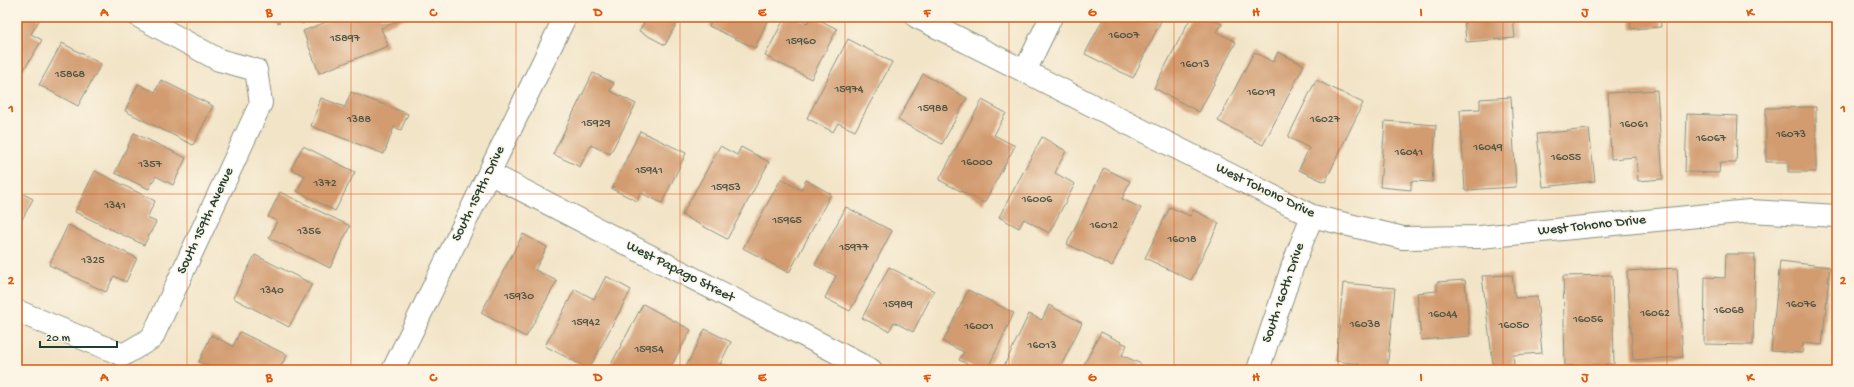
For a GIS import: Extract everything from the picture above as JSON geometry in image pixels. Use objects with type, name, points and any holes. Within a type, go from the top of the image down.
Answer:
[{"type":"street","name":"South 159th Avenue","points":[[17,311],[122,355],[152,338],[261,103],[256,70],[219,60],[140,17]]},
{"type":"street","name":"South 159th Drive","points":[[393,370],[565,17]]},
{"type":"street","name":"West Tohono Drive","points":[[917,17],[1312,216],[1374,232],[1403,238],[1480,237],[1750,211],[1837,216]]},
{"type":"street","points":[[1025,71],[1051,17]]},
{"type":"street","name":"West Papago Street","points":[[489,173],[871,370]]},
{"type":"street","name":"South 160th Drive","points":[[1258,370],[1293,265],[1312,216]]},
{"type":"building","points":[[17,17],[37,17],[40,19],[31,34],[42,40],[17,81]]},
{"type":"building","points":[[268,17],[282,17],[279,23]]},
{"type":"building","points":[[290,17],[306,17],[303,24]]},
{"type":"building","points":[[339,17],[409,17],[381,28],[388,46],[319,73],[303,31]]},
{"type":"building","points":[[633,17],[680,17],[665,45],[639,31],[644,23]]},
{"type":"building","points":[[713,17],[769,17],[755,48],[709,26]]},
{"type":"building","points":[[785,17],[794,17],[807,23],[810,17],[814,17],[837,29],[811,79],[765,56]]},
{"type":"building","points":[[1104,17],[1163,17],[1133,78],[1085,54]]},
{"type":"building","points":[[1191,17],[1209,17],[1222,24],[1217,32],[1236,42],[1199,112],[1154,88]]},
{"type":"building","points":[[1464,17],[1513,17],[1515,38],[1466,42]]},
{"type":"building","points":[[1630,17],[1660,17],[1661,27],[1631,29]]},
{"type":"building","points":[[848,39],[892,62],[855,131],[838,123],[833,132],[807,118]]},
{"type":"building","points":[[62,43],[101,64],[78,106],[39,85]]},
{"type":"building","points":[[1254,52],[1273,62],[1278,52],[1304,65],[1263,145],[1218,121]]},
{"type":"building","points":[[593,73],[614,83],[610,91],[636,104],[610,154],[591,145],[580,167],[553,154]]},
{"type":"building","points":[[923,74],[967,98],[942,144],[898,120]]},
{"type":"building","points":[[161,80],[213,106],[193,145],[125,111],[138,84],[155,92]]},
{"type":"building","points":[[1316,80],[1363,103],[1325,182],[1299,170],[1309,148],[1288,137]]},
{"type":"building","points":[[1657,90],[1663,179],[1638,181],[1636,157],[1611,159],[1608,93]]},
{"type":"building","points":[[351,92],[408,114],[401,130],[394,127],[384,154],[311,126],[321,98],[345,107]]},
{"type":"building","points":[[1511,97],[1516,187],[1465,190],[1460,110],[1480,109],[1480,99]]},
{"type":"building","points":[[982,100],[1006,113],[994,135],[1015,146],[984,203],[939,180]]},
{"type":"building","points":[[1816,107],[1816,172],[1788,172],[1788,162],[1766,162],[1766,108]]},
{"type":"building","points":[[1687,114],[1738,116],[1736,163],[1720,163],[1719,173],[1685,172]]},
{"type":"building","points":[[1385,121],[1436,125],[1432,182],[1411,181],[1411,190],[1380,187]]},
{"type":"building","points":[[1589,129],[1595,181],[1543,187],[1537,134]]},
{"type":"building","points":[[640,131],[686,153],[662,203],[641,193],[637,201],[612,189]]},
{"type":"building","points":[[134,133],[186,158],[173,185],[156,176],[149,189],[115,173]]},
{"type":"building","points":[[1042,137],[1066,151],[1055,173],[1075,184],[1049,233],[1024,219],[1019,228],[999,217]]},
{"type":"building","points":[[303,146],[355,172],[335,211],[297,191],[305,176],[291,169]]},
{"type":"building","points":[[720,146],[737,155],[741,147],[769,162],[727,239],[682,215]]},
{"type":"building","points":[[1104,168],[1130,181],[1122,199],[1141,208],[1112,266],[1067,244]]},
{"type":"building","points":[[95,171],[155,201],[147,218],[156,222],[144,245],[75,212]]},
{"type":"building","points":[[781,179],[801,190],[806,180],[831,194],[789,273],[743,248]]},
{"type":"building","points":[[17,191],[33,199],[17,229]]},
{"type":"building","points":[[280,192],[350,226],[330,268],[269,238],[277,221],[268,217]]},
{"type":"building","points":[[846,207],[892,231],[850,311],[825,298],[836,276],[815,265]]},
{"type":"building","points":[[1170,207],[1190,216],[1193,210],[1219,223],[1191,280],[1145,258]]},
{"type":"building","points":[[68,225],[137,258],[126,282],[114,276],[106,292],[49,265]]},
{"type":"building","points":[[523,234],[547,247],[535,270],[557,281],[526,337],[481,313]]},
{"type":"building","points":[[1726,254],[1755,254],[1753,345],[1704,344],[1705,277],[1725,278]]},
{"type":"building","points":[[255,255],[312,284],[289,327],[233,298]]},
{"type":"building","points":[[1780,261],[1830,267],[1822,345],[1803,343],[1802,353],[1771,351]]},
{"type":"building","points":[[889,267],[934,291],[913,332],[894,322],[889,331],[862,318]]},
{"type":"building","points":[[1677,268],[1683,357],[1633,360],[1627,271]]},
{"type":"building","points":[[1512,275],[1515,298],[1537,297],[1542,353],[1513,355],[1514,364],[1493,365],[1482,276]]},
{"type":"building","points":[[1612,275],[1614,364],[1565,366],[1563,276]]},
{"type":"building","points":[[606,276],[631,290],[589,369],[545,346],[575,289],[594,299]]},
{"type":"building","points":[[1465,280],[1470,336],[1421,340],[1417,293],[1437,291],[1437,282]]},
{"type":"building","points":[[1343,283],[1395,288],[1387,370],[1359,370],[1359,364],[1336,361]]},
{"type":"building","points":[[968,290],[1014,313],[987,370],[979,370],[959,360],[964,352],[943,342]]},
{"type":"building","points":[[643,304],[691,330],[669,370],[608,370]]},
{"type":"building","points":[[1049,305],[1082,323],[1059,370],[1002,370],[1029,314],[1042,320]]},
{"type":"building","points":[[705,329],[731,342],[720,364],[732,370],[684,370]]},
{"type":"building","points":[[240,332],[287,355],[279,370],[216,370],[199,362],[211,335],[233,346]]},
{"type":"building","points":[[1101,332],[1127,345],[1122,355],[1141,364],[1138,370],[1081,370]]}]
